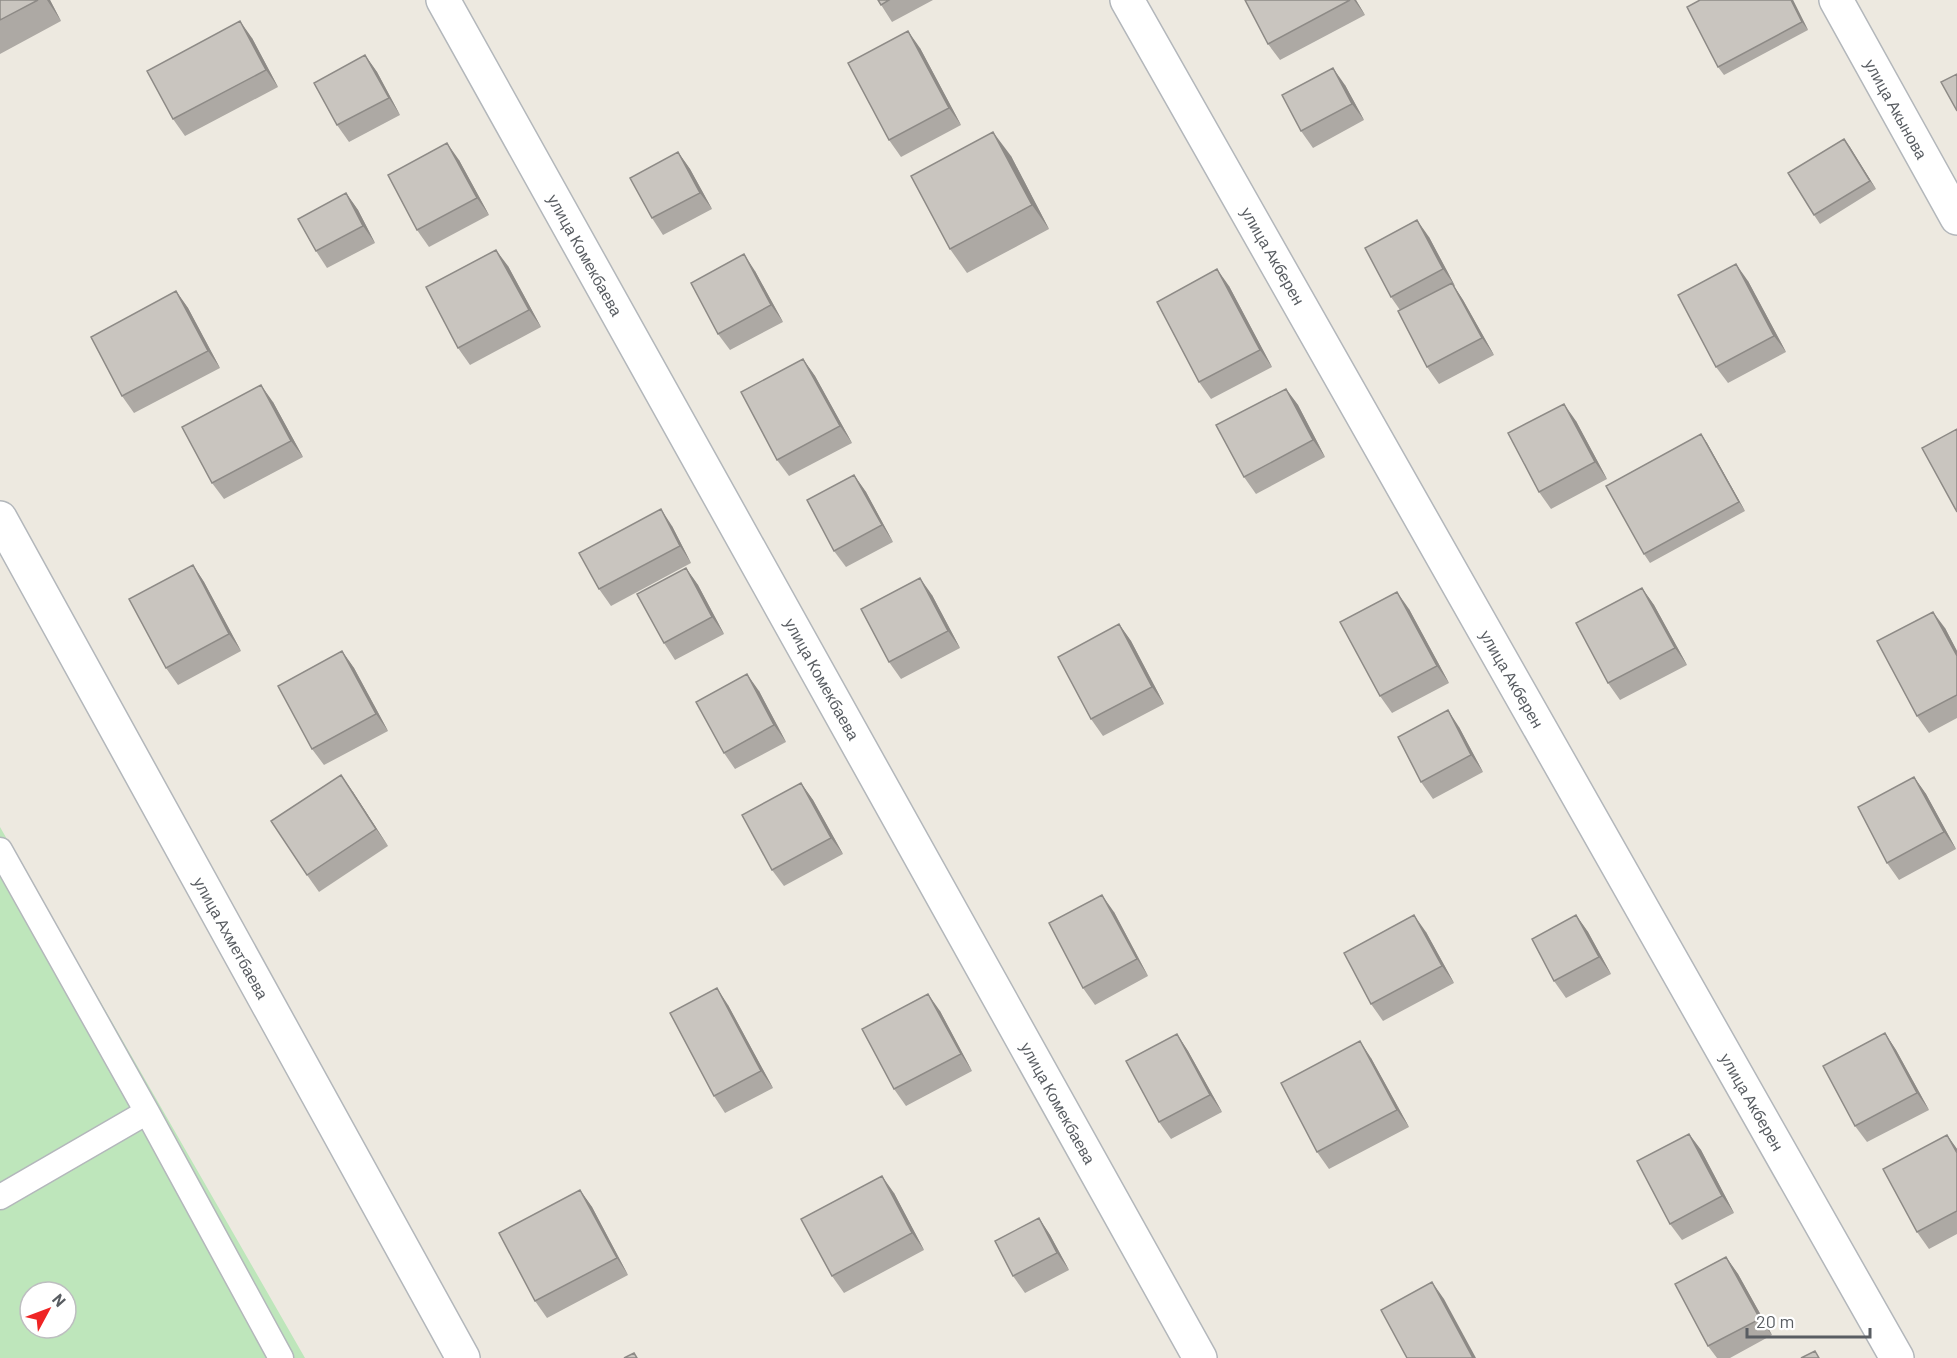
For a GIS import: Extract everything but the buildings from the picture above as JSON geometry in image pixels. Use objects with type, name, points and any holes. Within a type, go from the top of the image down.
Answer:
[{"type":"street","name":"улица Комекбаева","points":[[443,0],[1200,1358]]},
{"type":"street","name":"улица Акберен","points":[[1127,0],[1897,1358]]},
{"type":"street","name":"улица Акынова","points":[[1836,0],[1957,218]]},
{"type":"street","name":"улица Ахметбаева","points":[[0,519],[463,1358]]},
{"type":"lane","points":[[0,850],[147,1112],[281,1358]]},
{"type":"lane","points":[[0,1197],[147,1112]]},
{"type":"green space","points":[[0,827],[305,1358],[0,1358]]}]
